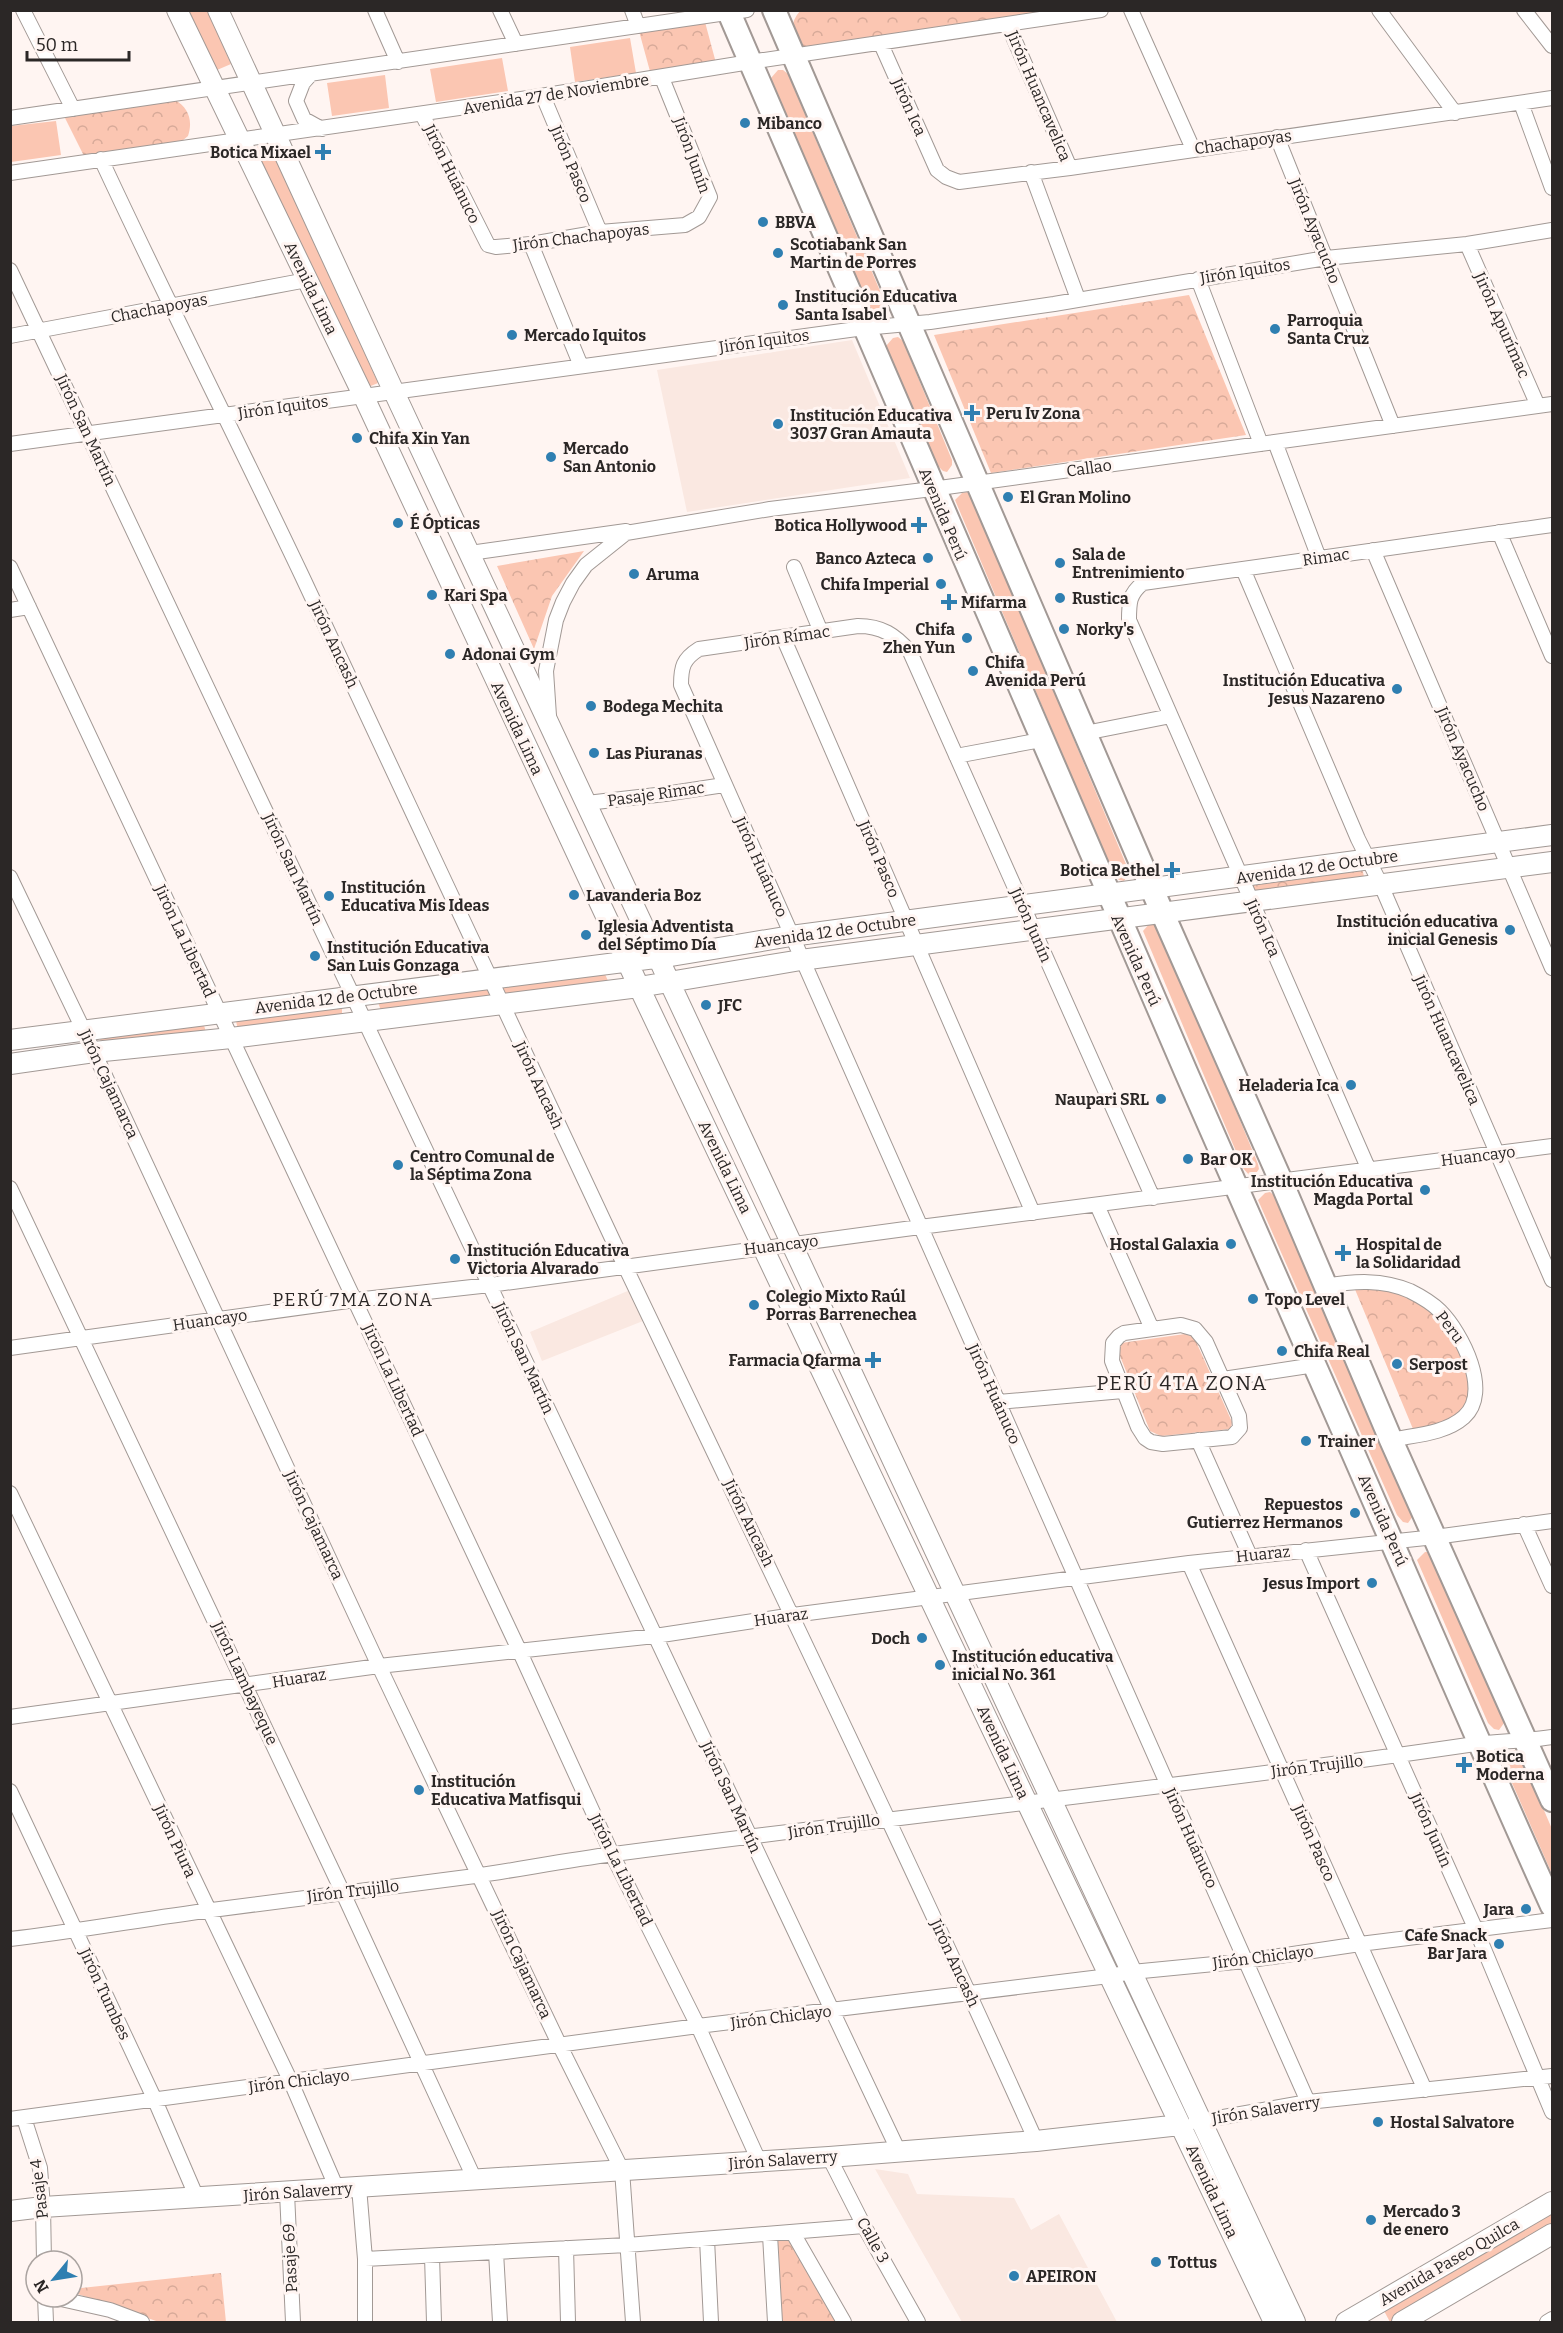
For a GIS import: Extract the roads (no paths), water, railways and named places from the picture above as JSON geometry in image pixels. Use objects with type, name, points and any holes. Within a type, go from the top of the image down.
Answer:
[{"type":"main road","name":"Avenida Lima","points":[[177,10],[241,138],[363,395],[639,987],[1274,2322]]},
{"type":"main road","name":"Avenida Lima","points":[[218,10],[250,83],[276,134],[394,392],[1295,2322]]},
{"type":"main road","points":[[774,10],[1391,1440],[1552,1800]]},
{"type":"main road","name":"Avenida Perú","points":[[735,11],[750,62],[932,489],[1107,894],[1392,1541],[1478,1744],[1552,1906]]},
{"type":"main road","points":[[437,557],[470,553]]},
{"type":"main road","name":"Avenida 12 de Octubre","points":[[10,1040],[658,957],[791,936],[1552,835]]},
{"type":"main road","name":"Avenida 12 de Octubre","points":[[10,1064],[639,987],[801,960],[1552,862]]},
{"type":"main road","name":"Jirón Salaverry","points":[[10,2211],[1036,2142],[1180,2125]]},
{"type":"main road","name":"Avenida Paseo Quilca","points":[[1346,2322],[1552,2202]]},
{"type":"main road","name":"Avenida Paseo Quilca","points":[[1413,2320],[1552,2234]]},
{"type":"street","points":[[23,10],[73,109]]},
{"type":"street","points":[[375,10],[398,62]]},
{"type":"street","points":[[500,10],[516,44]]},
{"type":"street","points":[[632,10],[638,26]]},
{"type":"street","name":"Avenida 27 de Noviembre","points":[[10,173],[543,96],[750,62],[1101,10]]},
{"type":"street","points":[[1131,10],[1193,149]]},
{"type":"street","points":[[1379,10],[1455,113]]},
{"type":"street","points":[[1524,10],[1552,46]]},
{"type":"street","points":[[10,118],[735,11]]},
{"type":"street","name":"Jirón Huancavelica","points":[[1008,25],[1070,168]]},
{"type":"street","name":"Jirón Ica","points":[[881,44],[937,170]]},
{"type":"street","points":[[311,74],[303,83],[296,101],[304,119],[322,129]]},
{"type":"street","name":"Jirón Junín","points":[[662,78],[710,196],[699,217],[685,225]]},
{"type":"street","name":"Jirón Pasco","points":[[543,96],[600,232]]},
{"type":"street","name":"Chachapoyas","points":[[937,170],[946,177],[959,182],[1552,98]]},
{"type":"street","points":[[1521,103],[1552,188]]},
{"type":"street","name":"Jirón Huánuco","points":[[422,114],[482,235]]},
{"type":"street","name":"Jirón Ayacucho","points":[[1277,137],[1393,426]]},
{"type":"street","name":"Jirón Ancash","points":[[101,159],[625,1266],[793,1615],[886,1819],[970,1994],[1036,2142]]},
{"type":"street","points":[[1031,172],[1078,299]]},
{"type":"street","name":"Jirón Chachapoyas","points":[[482,235],[488,245],[496,247],[531,244],[600,232],[685,225]]},
{"type":"street","name":"Jirón Iquitos","points":[[10,444],[1054,304],[1326,258],[1467,244],[1552,230]]},
{"type":"street","points":[[531,244],[581,366]]},
{"type":"street","name":"Jirón Apurímac","points":[[1467,244],[1538,406]]},
{"type":"street","name":"Jirón San Martín","points":[[10,270],[899,2152]]},
{"type":"street","points":[[1198,279],[1261,444]]},
{"type":"street","name":"Chachapoyas","points":[[10,336],[307,280]]},
{"type":"street","name":"Callao","points":[[549,722],[546,671],[556,620],[573,583],[586,565],[626,533],[770,508],[932,489],[1552,404]]},
{"type":"street","points":[[1275,442],[1319,558]]},
{"type":"street","name":"Rimac","points":[[1129,620],[1129,599],[1134,590],[1143,583],[1552,525]]},
{"type":"street","points":[[470,553],[662,526]]},
{"type":"street","points":[[1499,532],[1552,656]]},
{"type":"street","name":"Jirón Ayacucho","points":[[1373,550],[1552,968]]},
{"type":"street","name":"Jirón La Libertad","points":[[10,567],[519,1650],[612,1854],[698,2026],[759,2161]]},
{"type":"street","points":[[794,567],[821,632]]},
{"type":"street","name":"Jirón Huancavelica","points":[[1243,569],[1552,1281]]},
{"type":"street","points":[[10,610],[29,607]]},
{"type":"street","name":"Jirón Ica","points":[[1129,620],[1369,1170]]},
{"type":"street","name":"Jirón Rímac","points":[[681,685],[682,664],[688,656],[699,649],[858,627],[879,628],[889,632],[910,652]]},
{"type":"street","name":"Jirón Pasco","points":[[783,637],[1033,1213]]},
{"type":"street","name":"Jirón Junín","points":[[910,652],[1154,1198]]},
{"type":"street","name":"Jirón Huánuco","points":[[681,685],[1308,2102]]},
{"type":"street","points":[[1085,733],[1171,716]]},
{"type":"street","points":[[956,756],[1041,740]]},
{"type":"street","name":"Pasaje Rimac","points":[[587,803],[665,794],[724,784]]},
{"type":"street","name":"Jirón Cajamarca","points":[[10,877],[94,1052],[379,1666],[560,2046],[622,2170]]},
{"type":"street","name":"Huancayo","points":[[10,1348],[355,1300],[490,1285],[764,1247],[1552,1146]]},
{"type":"street","name":"Jirón Lambayeque","points":[[10,1188],[246,1686],[475,2180]]},
{"type":"street","points":[[1097,1205],[1152,1329]]},
{"type":"street","name":"Peru","points":[[1325,1286],[1363,1281],[1379,1282],[1410,1292],[1440,1311],[1461,1339],[1469,1357],[1476,1393],[1472,1407],[1465,1416],[1442,1430],[1391,1440]]},
{"type":"street","points":[[1181,1325],[1195,1329],[1206,1342],[1223,1379],[1239,1416],[1240,1428],[1232,1437],[1163,1444],[1151,1442],[1138,1427],[1112,1361],[1112,1346],[1114,1341],[1124,1333],[1181,1325]]},
{"type":"street","points":[[1223,1379],[1315,1365]]},
{"type":"street","points":[[998,1402],[1124,1391]]},
{"type":"street","points":[[1198,1440],[1250,1556]]},
{"type":"street","name":"Jirón Piura","points":[[10,1493],[291,2082],[337,2189]]},
{"type":"street","name":"Huaraz","points":[[10,1717],[379,1666],[655,1636],[793,1615],[1189,1563],[1435,1537],[1552,1521]]},
{"type":"street","points":[[1524,1524],[1552,1586]]},
{"type":"street","name":"Jirón Junín","points":[[1306,1550],[1476,1930],[1552,2112]]},
{"type":"street","name":"Jirón Pasco","points":[[1189,1563],[1425,2090]]},
{"type":"street","name":"Jirón Trujillo","points":[[10,1939],[76,1932],[208,1910],[480,1875],[612,1854],[886,1819],[1052,1801],[1281,1770],[1398,1757],[1478,1744],[1552,1737]]},
{"type":"street","name":"Jirón Tumbes","points":[[10,1791],[154,2098],[197,2198]]},
{"type":"street","name":"Jirón Chiclayo","points":[[17,2119],[154,2098],[291,2082],[698,2026],[970,1994],[1132,1972],[1245,1961],[1552,1920]]},
{"type":"street","name":"Jirón Salaverry","points":[[1180,2125],[1308,2102],[1552,2076]]},
{"type":"street","name":"Pasaje 4","points":[[17,2119],[40,2168],[44,2249]]},
{"type":"street","name":"Calle 3","points":[[829,2157],[864,2226],[918,2322]]},
{"type":"street","points":[[622,2170],[633,2322]]},
{"type":"street","points":[[359,2187],[365,2259],[365,2322]]},
{"type":"street","name":"Pasaje 69","points":[[287,2193],[293,2322]]},
{"type":"street","points":[[365,2259],[707,2240],[864,2226]]},
{"type":"street","points":[[793,2233],[844,2322]]},
{"type":"street","points":[[770,2235],[775,2322]]},
{"type":"street","points":[[707,2240],[711,2322]]},
{"type":"street","points":[[566,2248],[568,2322]]},
{"type":"street","points":[[496,2252],[500,2322]]},
{"type":"street","points":[[432,2256],[434,2322]]},
{"type":"street","points":[[84,2304],[110,2310],[142,2322]]},
{"type":"street","points":[[1547,2322],[1552,2319]]},
{"type":"place","name":"Mibanco","points":[[745,123]]},
{"type":"place","name":"Botica Mixael","points":[[323,152]]},
{"type":"place","name":"BBVA","points":[[763,222]]},
{"type":"place","name":"Scotiabank San Martin de Porres","points":[[778,253]]},
{"type":"place","name":"Institución Educativa Santa Isabel","points":[[783,305]]},
{"type":"place","name":"Parroquia Santa Cruz","points":[[1275,329]]},
{"type":"place","name":"Mercado Iquitos","points":[[512,335]]},
{"type":"place","name":"Peru Iv Zona","points":[[972,413]]},
{"type":"place","name":"Institución Educativa 3037 Gran Amauta","points":[[778,424]]},
{"type":"place","name":"Chifa Xin Yan","points":[[357,438]]},
{"type":"place","name":"Mercado San Antonio","points":[[551,457]]},
{"type":"place","name":"El Gran Molino","points":[[1008,497]]},
{"type":"place","name":"É Ópticas","points":[[398,523]]},
{"type":"place","name":"Botica Hollywood","points":[[919,525]]},
{"type":"place","name":"Banco Azteca","points":[[928,558]]},
{"type":"place","name":"Sala de Entrenimiento","points":[[1060,563]]},
{"type":"place","name":"Aruma","points":[[634,574]]},
{"type":"place","name":"Chifa Imperial","points":[[941,584]]},
{"type":"place","name":"Kari Spa","points":[[432,595]]},
{"type":"place","name":"Rustica","points":[[1060,598]]},
{"type":"place","name":"Mifarma","points":[[949,602]]},
{"type":"place","name":"Norky's","points":[[1064,629]]},
{"type":"place","name":"Chifa Zhen Yun","points":[[967,638]]},
{"type":"place","name":"Adonai Gym","points":[[450,654]]},
{"type":"place","name":"Chifa Avenida Perú","points":[[973,671]]},
{"type":"place","name":"Institución Educativa Jesus Nazareno","points":[[1397,689]]},
{"type":"place","name":"Bodega Mechita","points":[[591,706]]},
{"type":"place","name":"Las Piuranas","points":[[594,753]]},
{"type":"place","name":"Botica Bethel","points":[[1172,870]]},
{"type":"place","name":"Lavanderia Boz","points":[[574,895]]},
{"type":"place","name":"Institución Educativa Mis Ideas","points":[[329,896]]},
{"type":"place","name":"Institución educativa inicial Genesis","points":[[1510,930]]},
{"type":"place","name":"Iglesia Adventista del Séptimo Día","points":[[586,935]]},
{"type":"place","name":"Institución Educativa San Luis Gonzaga","points":[[315,956]]},
{"type":"place","name":"JFC","points":[[706,1005]]},
{"type":"place","name":"Heladeria Ica","points":[[1351,1085]]},
{"type":"place","name":"Naupari SRL","points":[[1161,1099]]},
{"type":"place","name":"Bar OK","points":[[1188,1159]]},
{"type":"place","name":"Centro Comunal de la Séptima Zona","points":[[398,1165]]},
{"type":"place","name":"Institución Educativa Magda Portal","points":[[1425,1190]]},
{"type":"place","name":"Hostal Galaxia","points":[[1231,1244]]},
{"type":"place","name":"Hospital de la Solidaridad","points":[[1343,1253]]},
{"type":"place","name":"Institución Educativa Victoria Alvarado","points":[[455,1259]]},
{"type":"place","name":"Topo Level","points":[[1253,1299]]},
{"type":"place","name":"Colegio Mixto Raúl Porras Barrenechea","points":[[754,1305]]},
{"type":"place","name":"Chifa Real","points":[[1282,1351]]},
{"type":"place","name":"Farmacia Qfarma","points":[[873,1360]]},
{"type":"place","name":"Serpost","points":[[1397,1364]]},
{"type":"place","name":"Trainer","points":[[1306,1441]]},
{"type":"place","name":"Repuestos Gutierrez Hermanos","points":[[1355,1513]]},
{"type":"place","name":"Jesus Import","points":[[1372,1583]]},
{"type":"place","name":"Doch","points":[[922,1638]]},
{"type":"place","name":"Institución educativa inicial No. 361","points":[[940,1665]]},
{"type":"place","name":"Botica Moderna","points":[[1464,1765]]},
{"type":"place","name":"Institución Educativa Matfisqui","points":[[419,1790]]},
{"type":"place","name":"Jara","points":[[1526,1909]]},
{"type":"place","name":"Cafe Snack Bar Jara","points":[[1499,1944]]},
{"type":"place","name":"Hostal Salvatore","points":[[1378,2122]]},
{"type":"place","name":"Mercado 3 de enero","points":[[1371,2220]]},
{"type":"place","name":"Tottus","points":[[1156,2262]]},
{"type":"place","name":"APEIRON","points":[[1014,2276]]},
{"type":"district","name":"PERÚ 7MA ZONA","points":[[353,1300]]},
{"type":"district","name":"PERÚ 4TA ZONA","points":[[1182,1383]]}]
